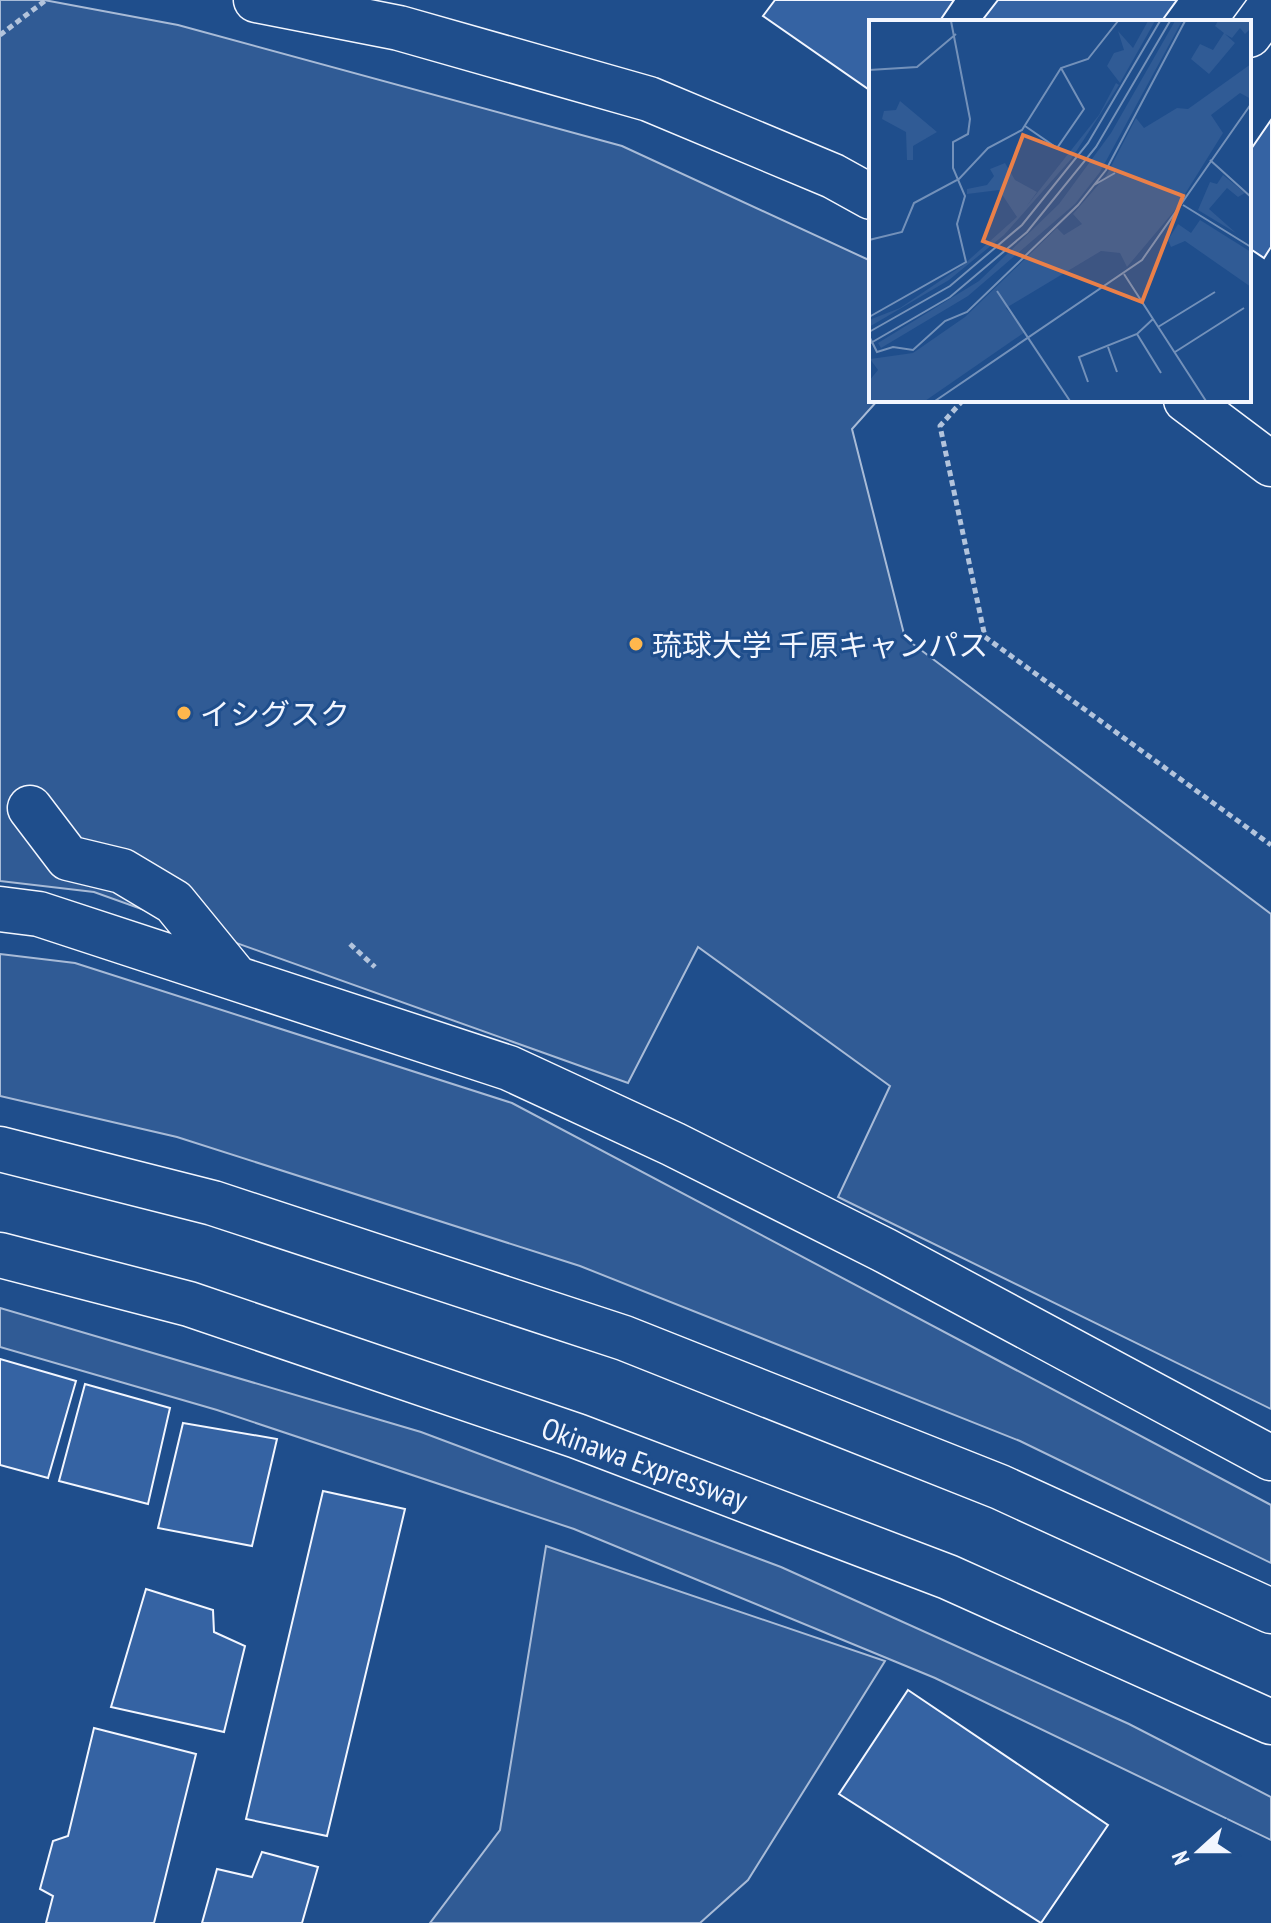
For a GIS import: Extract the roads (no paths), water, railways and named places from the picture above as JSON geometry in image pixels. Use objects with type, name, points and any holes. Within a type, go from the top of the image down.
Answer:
[{"type":"main road","points":[[256,0],[399,28],[649,99],[833,176],[869,196]]},
{"type":"main road","points":[[1251,32],[1271,5]]},
{"type":"main road","points":[[1189,402],[1271,464]]},
{"type":"main road","points":[[30,808],[68,858],[122,871],[174,902],[236,978]]},
{"type":"main road","points":[[0,909],[39,914],[496,1063],[673,1144],[884,1250],[1271,1458]]},
{"type":"main road","points":[[0,1149],[213,1203],[624,1338],[1000,1487],[1271,1611]]},
{"type":"main road","name":"Okinawa Expressway","points":[[0,1255],[189,1304],[577,1436],[948,1577],[1271,1722]]},
{"type":"place","name":"琉球大学 千原キャンパス","points":[[636,644]]},
{"type":"place","name":"イシグスク","points":[[184,713]]}]
